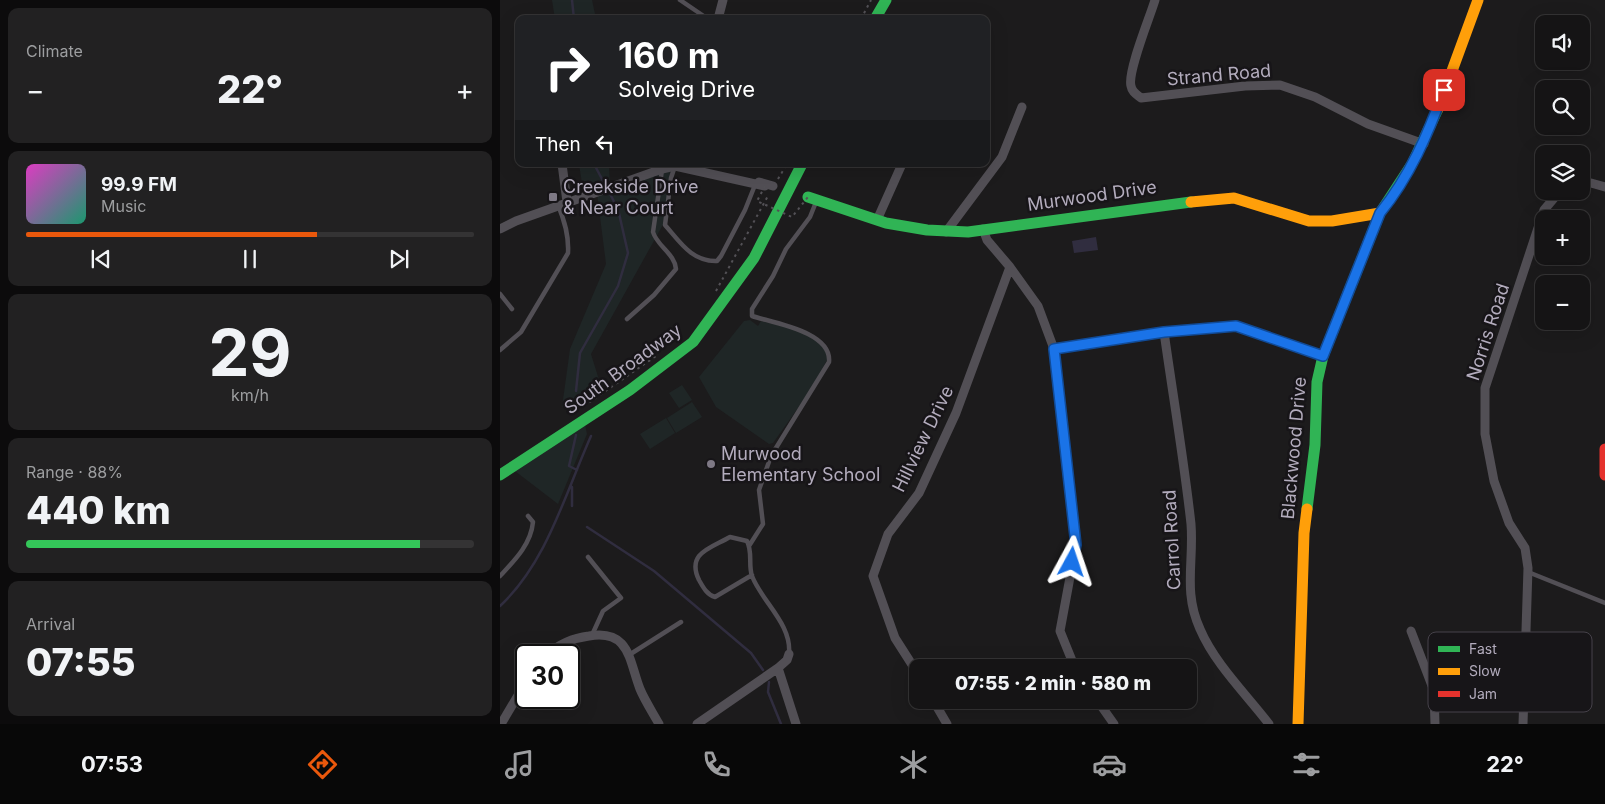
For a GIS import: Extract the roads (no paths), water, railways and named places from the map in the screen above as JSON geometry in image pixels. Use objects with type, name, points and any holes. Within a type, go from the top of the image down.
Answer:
[{"type":"street","points":[[719,15],[723,0]]},
{"type":"street","points":[[878,15],[886,0]]},
{"type":"street","name":"Strand Road","points":[[1155,0],[1131,72],[1130,84],[1134,93],[1140,98],[1245,86],[1280,85],[1315,97],[1368,124],[1424,144]]},
{"type":"street","name":"Blackwood Drive","points":[[1298,724],[1304,533],[1314,445],[1316,390],[1323,356],[1380,213],[1394,195],[1424,144],[1478,0]]},
{"type":"street","points":[[946,232],[1002,157],[1022,107]]},
{"type":"street","points":[[562,167],[563,204]]},
{"type":"street","points":[[500,229],[508,224],[669,167]]},
{"type":"street","points":[[684,167],[764,186]]},
{"type":"street","points":[[702,167],[764,186]]},
{"type":"street","name":"South Broadway","points":[[500,475],[630,390],[694,342],[754,258],[800,167]]},
{"type":"street","points":[[877,220],[901,167]]},
{"type":"street","points":[[1590,182],[1605,187]]},
{"type":"street","name":"Murwood Drive","points":[[812,199],[877,220],[946,232],[983,229],[1220,197],[1244,198],[1285,215],[1315,222],[1380,213]]},
{"type":"street","name":"Norris Road","points":[[1526,632],[1528,572],[1525,548],[1509,523],[1494,481],[1485,434],[1485,388],[1544,210],[1552,200]]},
{"type":"street","points":[[983,229],[995,251],[1010,267],[1038,306],[1054,349],[1076,545],[1060,631],[1071,659]]},
{"type":"street","name":"Hillview Drive","points":[[909,660],[895,638],[873,576],[888,534],[919,493],[956,413],[1010,267]]},
{"type":"street","points":[[1054,349],[1164,332],[1236,326],[1323,356]]},
{"type":"street","name":"Carrol Road","points":[[1164,332],[1189,504],[1191,534],[1188,583],[1191,603],[1200,630],[1220,661],[1269,724]]},
{"type":"street","points":[[1605,449],[1605,475]]},
{"type":"street","points":[[1411,631],[1428,675]]},
{"type":"street","points":[[562,644],[575,638],[602,634],[616,639],[626,648],[640,690],[659,724]]},
{"type":"street","points":[[697,724],[778,668],[787,660],[789,654]]},
{"type":"street","points":[[778,668],[796,724]]},
{"type":"street","points":[[500,724],[515,700]]},
{"type":"street","points":[[938,709],[947,724]]},
{"type":"street","points":[[1103,709],[1114,724]]},
{"type":"lane","points":[[680,0],[702,15]]},
{"type":"lane","points":[[675,167],[671,178],[665,225],[693,255],[711,261],[717,260],[721,256],[745,210],[764,186]]},
{"type":"lane","points":[[627,318],[654,295],[676,269],[676,262],[655,238],[653,232],[662,169]]},
{"type":"lane","points":[[789,654],[788,636],[752,575],[749,546],[763,524],[759,490],[771,456],[829,362],[828,351],[820,340],[752,316],[752,309],[773,276],[786,249],[810,217],[812,199]]},
{"type":"lane","points":[[500,350],[521,332],[568,253],[569,241],[563,204]]},
{"type":"lane","points":[[500,294],[512,309]]},
{"type":"lane","points":[[500,576],[522,551],[532,535],[533,522],[528,516]]},
{"type":"lane","points":[[749,546],[742,539],[730,537],[701,554],[697,558],[694,567],[707,593],[715,597],[752,575]]},
{"type":"lane","points":[[588,557],[621,598],[604,611],[592,635]]},
{"type":"lane","points":[[1528,572],[1605,603]]},
{"type":"lane","points":[[629,655],[681,622]]},
{"type":"waterway","points":[[572,0],[574,15]]},
{"type":"waterway","points":[[576,391],[580,353],[618,286],[628,253],[618,209],[596,167]]},
{"type":"waterway","points":[[576,435],[569,466],[577,470]]},
{"type":"waterway","points":[[500,606],[516,588],[543,548],[591,436]]},
{"type":"waterway","points":[[572,487],[572,506]]},
{"type":"waterway","points":[[587,527],[654,571],[751,653],[763,670]]},
{"type":"waterway","points":[[769,682],[768,692],[781,724]]},
{"type":"place","name":"Creekside Drive & Near Court","points":[[553,197]]},
{"type":"place","name":"Murwood Elementary School","points":[[711,464]]}]
